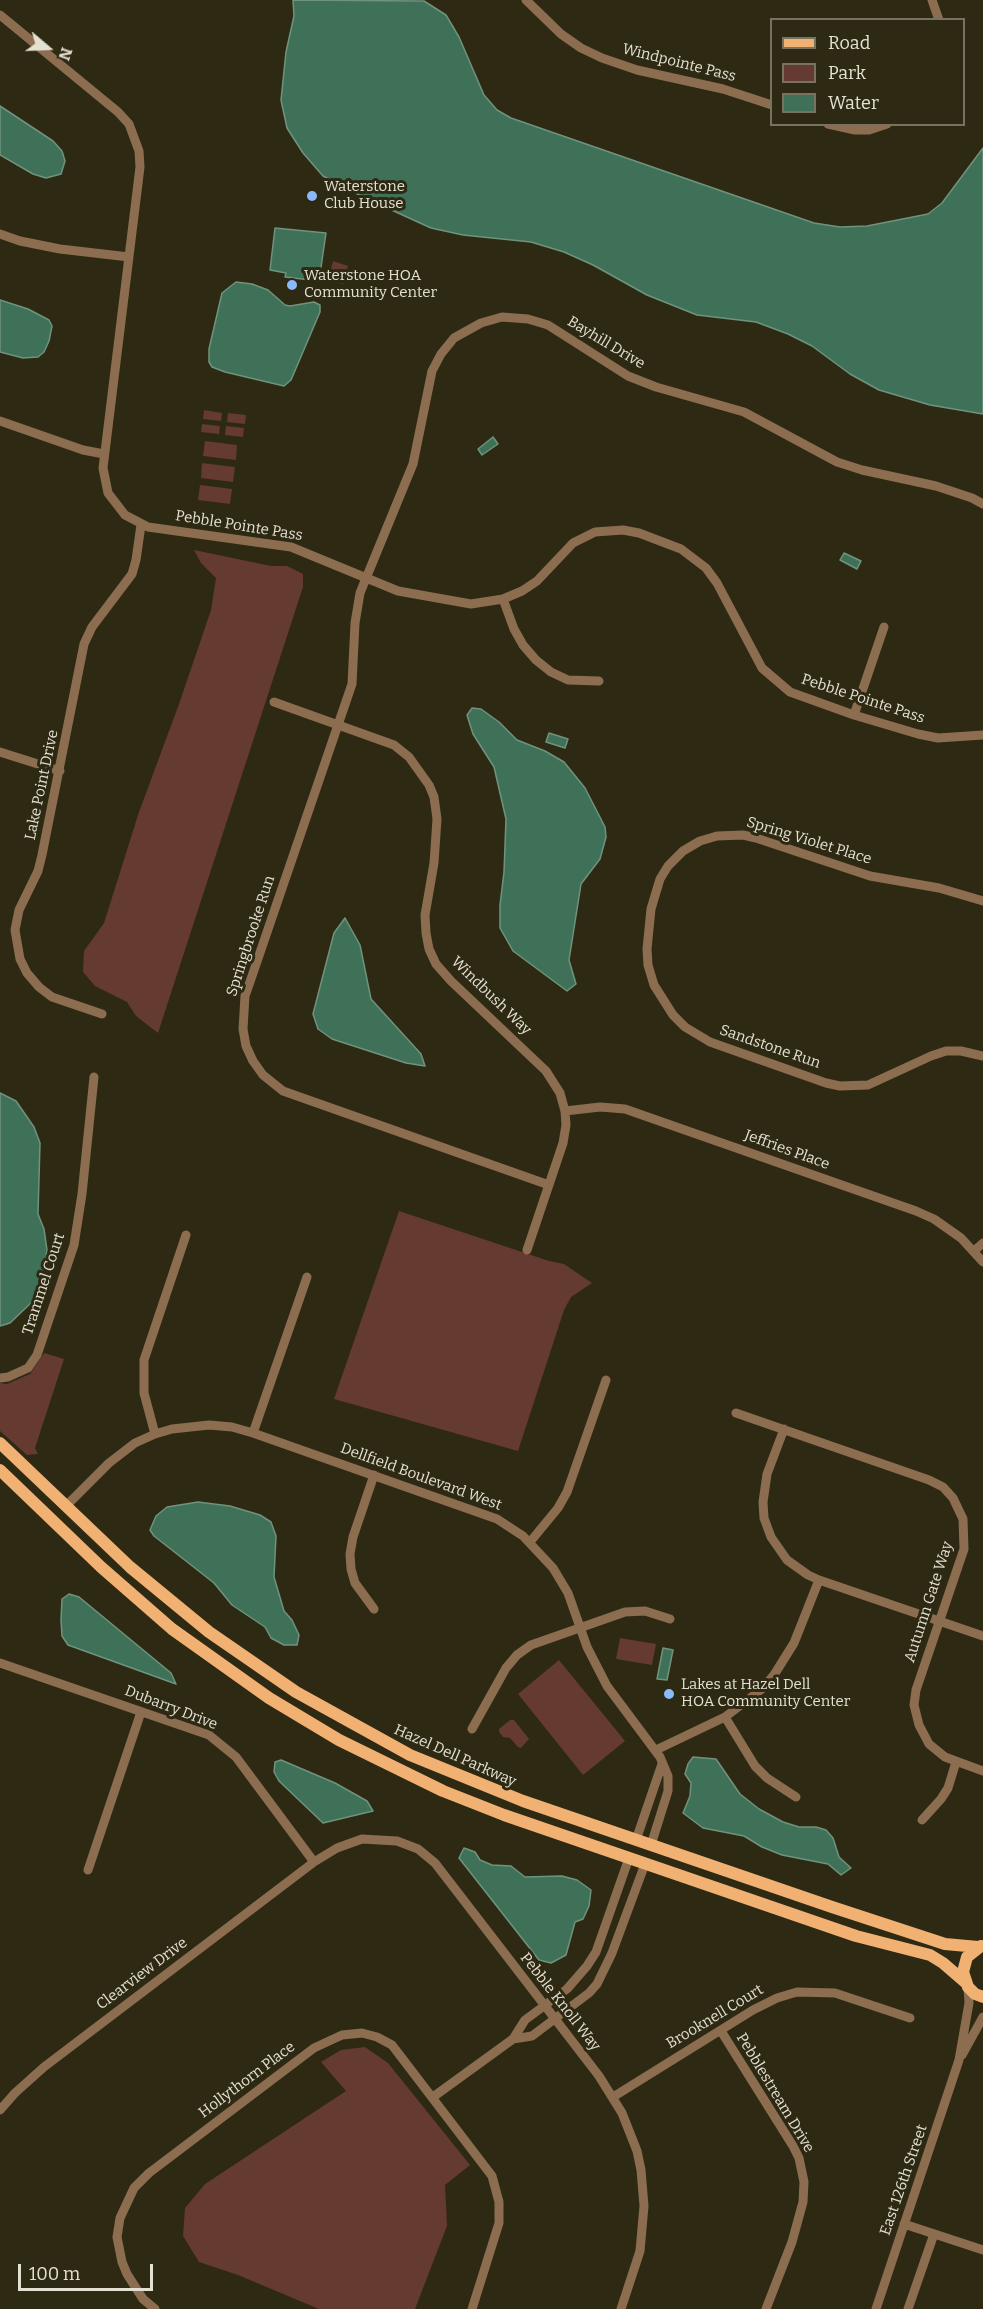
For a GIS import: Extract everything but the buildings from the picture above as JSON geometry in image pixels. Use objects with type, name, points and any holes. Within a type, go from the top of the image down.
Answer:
[{"type":"main road","name":"Hazel Dell Parkway","points":[[0,1443],[124,1561],[183,1612],[251,1662],[305,1697],[410,1755],[492,1790],[938,1942],[958,1947],[981,1946]]},
{"type":"main road","points":[[0,1470],[89,1557],[143,1605],[218,1663],[283,1707],[348,1745],[443,1791],[504,1815],[856,1936],[925,1953],[944,1963],[983,1997]]},
{"type":"main road","points":[[967,1985],[963,1972],[965,1962],[970,1953],[981,1946]]},
{"type":"street","name":"Windpointe Pass","points":[[526,0],[548,23],[572,41],[613,63],[723,89],[770,105]]},
{"type":"street","points":[[932,0],[938,18]]},
{"type":"street","name":"Pebble Pointe Pass","points":[[0,15],[110,105],[129,124],[137,144],[140,158],[103,475],[108,493],[121,512],[141,525],[291,548],[398,591],[455,602],[486,603],[522,591],[537,581],[573,543],[595,532],[623,530],[664,541],[691,555],[706,568],[717,583],[762,668],[790,692],[897,729],[938,738],[983,735]]},
{"type":"street","points":[[837,126],[855,130],[869,130],[881,126]]},
{"type":"street","points":[[0,234],[60,249],[129,257]]},
{"type":"street","name":"Bayhill Drive","points":[[367,578],[413,464],[432,371],[441,354],[454,338],[481,323],[502,317],[528,319],[548,326],[628,376],[656,387],[744,412],[837,462],[862,470],[936,486],[983,504]]},
{"type":"street","points":[[0,421],[83,450],[104,454]]},
{"type":"street","name":"Lake Point Drive","points":[[102,1014],[59,1000],[45,993],[31,980],[17,951],[16,922],[40,864],[84,644],[92,627],[132,574],[141,525]]},
{"type":"street","name":"Springbrooke Run","points":[[367,578],[357,608],[354,675],[245,996],[243,1029],[246,1046],[263,1075],[283,1091],[549,1185]]},
{"type":"street","points":[[503,599],[514,629],[523,645],[536,660],[551,672],[568,680],[599,681]]},
{"type":"street","points":[[854,715],[884,627]]},
{"type":"street","name":"Windbush Way","points":[[274,702],[394,745],[409,757],[429,785],[434,797],[437,819],[434,863],[425,915],[429,949],[436,964],[452,981],[546,1071],[560,1093],[565,1111],[566,1125],[563,1143],[527,1250]]},
{"type":"street","points":[[0,752],[60,771]]},
{"type":"street","name":"Spring Violet Place","points":[[653,898],[668,866],[683,851],[700,841],[717,836],[743,835],[870,876],[939,888],[983,901]]},
{"type":"street","name":"Sandstone Run","points":[[653,898],[647,949],[648,965],[654,985],[673,1015],[685,1027],[710,1042],[826,1083],[855,1087],[880,1081],[931,1056],[946,1052],[961,1051],[983,1056]]},
{"type":"street","name":"Trammel Court","points":[[4,1378],[27,1368],[37,1355],[74,1245],[82,1194],[94,1077]]},
{"type":"street","name":"Jeffries Place","points":[[565,1111],[600,1107],[625,1109],[916,1211],[934,1219],[961,1238],[983,1262]]},
{"type":"street","points":[[155,1434],[144,1393],[144,1360],[186,1235]]},
{"type":"street","points":[[974,1251],[983,1244]]},
{"type":"street","points":[[253,1433],[307,1277]]},
{"type":"street","points":[[530,1542],[558,1508],[567,1492],[606,1380]]},
{"type":"street","name":"Autumn Gate Way","points":[[736,1413],[929,1479],[943,1487],[953,1498],[963,1519],[965,1540],[961,1561],[916,1690],[914,1705],[919,1725],[929,1744],[945,1757],[983,1771]]},
{"type":"street","name":"Dellfield Boulevard West","points":[[66,1506],[118,1455],[155,1434],[184,1427],[209,1425],[232,1427],[253,1433],[484,1513],[507,1525],[541,1553],[563,1584],[587,1647],[607,1686],[656,1750],[668,1776],[668,1791],[651,1845]]},
{"type":"street","points":[[784,1429],[765,1484],[764,1518],[771,1537],[782,1555],[801,1571],[819,1580],[983,1636]]},
{"type":"street","points":[[374,1475],[353,1537],[350,1554],[355,1583],[374,1609]]},
{"type":"street","points":[[656,1750],[725,1717],[749,1700],[774,1675],[794,1643],[819,1580]]},
{"type":"street","points":[[472,1728],[502,1675],[517,1655],[540,1641],[580,1626],[634,1611],[645,1611],[670,1619]]},
{"type":"street","name":"Dubarry Drive","points":[[0,1663],[209,1736],[224,1745],[236,1757],[311,1865]]},
{"type":"street","points":[[88,1870],[141,1712]]},
{"type":"street","points":[[725,1717],[755,1766],[767,1778],[796,1797]]},
{"type":"street","points":[[922,1820],[948,1788],[956,1762]]},
{"type":"street","points":[[636,1840],[662,1764]]},
{"type":"street","name":"Pebble Knoll Way","points":[[311,1865],[337,1848],[362,1839],[388,1839],[418,1849],[435,1863],[599,2076],[631,2132],[641,2170],[644,2206],[639,2251],[621,2309]]},
{"type":"street","points":[[433,2097],[513,2039],[525,2020],[567,1989],[587,1966],[596,1952],[628,1858]]},
{"type":"street","points":[[513,2039],[532,2036],[589,1993],[597,1984],[612,1953],[645,1864]]},
{"type":"street","name":"Clearview Drive","points":[[0,2110],[44,2067],[311,1865]]},
{"type":"street","name":"East 126th Street","points":[[876,2309],[959,2060],[969,2003],[967,1985]]},
{"type":"street","name":"Brooknell Court","points":[[613,2097],[777,1998],[807,1991],[835,1993],[910,2018]]},
{"type":"street","name":"East 126th Street","points":[[959,2060],[983,2017]]},
{"type":"street","name":"Pebblestream Drive","points":[[721,2031],[793,2146],[799,2158],[804,2182],[803,2202],[792,2242],[766,2309]]},
{"type":"street","name":"Hollythorn Place","points":[[155,2309],[143,2299],[127,2274],[117,2237],[120,2218],[134,2188],[150,2173],[314,2048],[342,2036],[362,2033],[378,2037],[392,2045],[486,2166],[498,2193],[500,2223],[472,2309]]},
{"type":"street","points":[[904,2224],[983,2250]]},
{"type":"street","points":[[908,2309],[934,2234]]},
{"type":"green space","points":[[333,261],[348,266],[343,284],[328,279]]},
{"type":"green space","points":[[204,410],[222,413],[221,421],[203,419]]},
{"type":"green space","points":[[228,413],[246,415],[245,424],[227,422]]},
{"type":"green space","points":[[202,424],[220,426],[219,434],[201,432]]},
{"type":"green space","points":[[226,426],[244,428],[243,437],[225,435]]},
{"type":"green space","points":[[205,441],[237,445],[236,460],[203,456]]},
{"type":"green space","points":[[202,463],[235,467],[233,482],[201,478]]},
{"type":"green space","points":[[200,485],[232,489],[230,504],[198,500]]},
{"type":"green space","points":[[194,550],[271,566],[287,566],[303,574],[303,587],[158,1033],[136,1016],[127,1002],[95,986],[83,972],[84,951],[104,923],[139,812],[211,610],[216,578],[201,563]]},
{"type":"green space","points":[[399,1211],[564,1264],[592,1283],[571,1297],[564,1310],[518,1451],[334,1399]]},
{"type":"green space","points":[[44,1353],[64,1359],[35,1448],[38,1454],[27,1455],[0,1431],[0,1383],[7,1384],[30,1374]]},
{"type":"green space","points":[[620,1638],[656,1644],[652,1665],[616,1659]]},
{"type":"green space","points":[[559,1660],[625,1741],[583,1775],[518,1694]]},
{"type":"green space","points":[[510,1720],[514,1720],[529,1739],[521,1748],[499,1732],[499,1729]]},
{"type":"green space","points":[[365,2047],[388,2063],[470,2165],[445,2185],[447,2226],[415,2309],[319,2309],[238,2275],[199,2262],[183,2236],[185,2208],[205,2184],[346,2091],[321,2062],[341,2050]]},
{"type":"water","points":[[293,0],[424,1],[446,15],[459,37],[484,95],[497,110],[511,118],[814,223],[840,227],[867,226],[928,214],[942,203],[983,148],[983,414],[930,405],[879,390],[850,374],[812,346],[788,334],[756,322],[697,315],[647,295],[564,252],[531,242],[463,235],[431,228],[323,176],[303,153],[287,128],[281,100],[286,52],[294,16]]},
{"type":"water","points":[[0,106],[53,141],[62,151],[65,161],[61,174],[46,178],[33,174],[0,155]]},
{"type":"water","points":[[275,228],[326,233],[319,281],[285,277],[286,273],[270,270]]},
{"type":"water","points":[[236,282],[252,284],[268,290],[285,305],[314,302],[320,305],[320,312],[291,380],[284,386],[225,372],[212,367],[209,362],[209,349],[222,293]]},
{"type":"water","points":[[0,300],[28,309],[49,320],[52,326],[49,341],[44,352],[38,357],[23,358],[0,352]]},
{"type":"water","points":[[493,437],[498,444],[482,455],[478,449]]},
{"type":"water","points":[[844,553],[861,561],[857,569],[840,560]]},
{"type":"water","points":[[472,708],[481,709],[499,722],[517,740],[545,751],[564,762],[585,788],[605,827],[606,837],[600,859],[581,884],[569,960],[576,984],[567,991],[513,951],[500,928],[506,819],[494,767],[473,734],[467,715]]},
{"type":"water","points":[[549,733],[568,739],[565,748],[546,742]]},
{"type":"water","points":[[345,918],[360,945],[371,999],[421,1054],[425,1066],[406,1063],[332,1039],[318,1029],[313,1014],[334,933]]},
{"type":"water","points":[[0,1093],[16,1101],[34,1127],[40,1143],[38,1214],[44,1229],[47,1250],[43,1281],[33,1301],[10,1323],[0,1326]]},
{"type":"water","points":[[198,1502],[230,1506],[260,1515],[271,1522],[276,1536],[274,1577],[284,1611],[292,1620],[299,1635],[297,1645],[284,1645],[271,1638],[265,1627],[232,1605],[214,1583],[154,1536],[150,1530],[156,1516],[167,1507]]},
{"type":"water","points":[[69,1594],[79,1597],[171,1673],[176,1684],[68,1645],[62,1636],[61,1620],[62,1599]]},
{"type":"water","points":[[663,1648],[673,1650],[667,1680],[657,1679]]},
{"type":"water","points":[[693,1757],[716,1759],[740,1794],[759,1809],[783,1822],[799,1827],[816,1827],[826,1830],[833,1838],[839,1857],[851,1868],[841,1875],[828,1864],[782,1855],[744,1836],[703,1828],[683,1813],[690,1796],[691,1783],[685,1774]]},
{"type":"water","points":[[281,1760],[335,1783],[367,1801],[373,1811],[323,1823],[279,1781],[274,1772],[275,1762]]},
{"type":"water","points":[[464,1848],[475,1852],[480,1860],[492,1865],[511,1866],[525,1877],[562,1876],[577,1880],[591,1890],[589,1906],[583,1919],[575,1922],[566,1955],[551,1963],[539,1960],[459,1858]]},
{"type":"place","name":"Waterstone Club House","points":[[312,196]]},
{"type":"place","name":"Waterstone HOA Community Center","points":[[292,285]]},
{"type":"place","name":"Lakes at Hazel Dell HOA Community Center","points":[[669,1694]]}]
